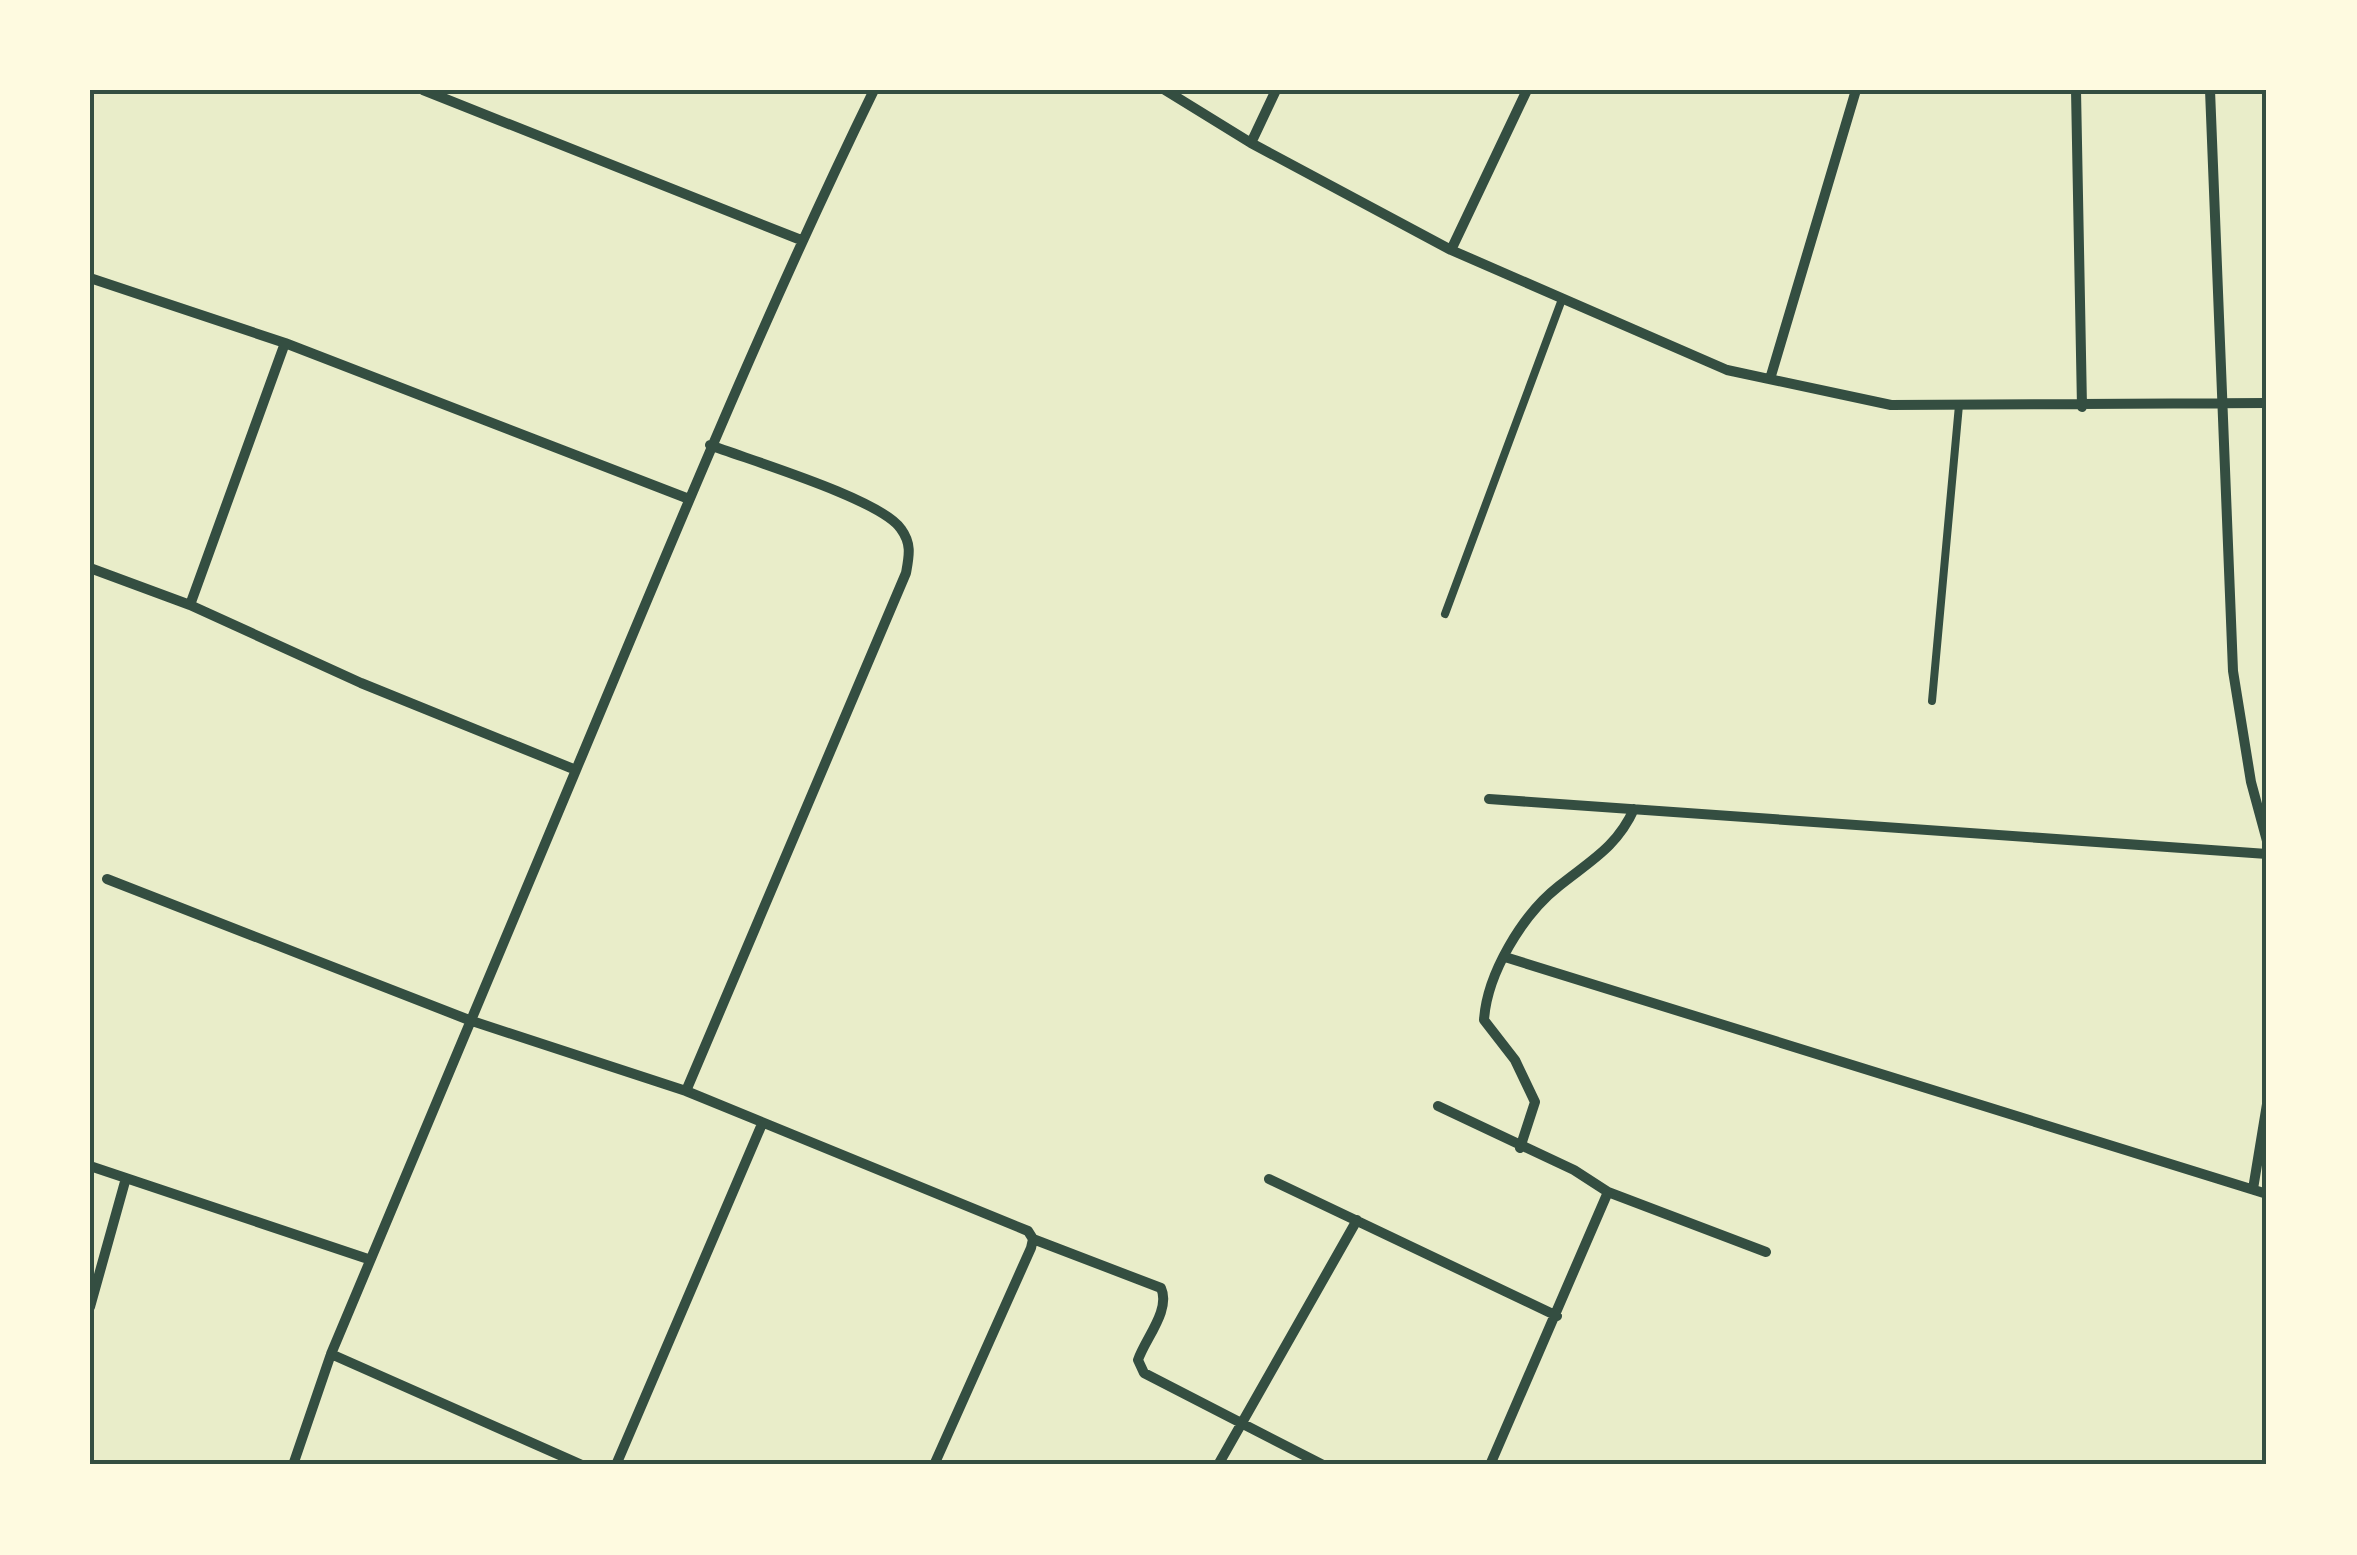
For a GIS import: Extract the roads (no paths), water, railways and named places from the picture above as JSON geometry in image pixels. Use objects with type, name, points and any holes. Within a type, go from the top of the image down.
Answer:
[{"type":"street","points":[[423,90],[801,240]]},
{"type":"street","points":[[294,1465],[368,1259],[710,445],[801,240],[874,90]]},
{"type":"street","points":[[1165,90],[1251,143],[1450,250],[1561,302],[1727,370],[1891,405],[2082,407],[2267,403]]},
{"type":"street","points":[[1251,143],[1276,90]]},
{"type":"street","points":[[1450,250],[1527,90]]},
{"type":"street","points":[[1770,379],[1856,90]]},
{"type":"street","points":[[2076,90],[2082,407]]},
{"type":"street","points":[[2210,90],[2226,404],[2226,560],[2233,671],[2251,782],[2267,841]]},
{"type":"street","points":[[90,278],[285,343],[689,499]]},
{"type":"street","points":[[190,605],[285,343]]},
{"type":"street","points":[[686,1091],[906,573],[910,549],[900,527],[876,508],[710,445]]},
{"type":"street","points":[[90,568],[190,605],[360,683],[576,770]]},
{"type":"street","points":[[1488,799],[2267,854]]},
{"type":"street","points":[[1520,1148],[1534,1116],[1535,1102],[1515,1060],[1484,1020],[1485,1001],[1505,956],[1530,916],[1556,888],[1601,856],[1623,834],[1634,809]]},
{"type":"street","points":[[107,879],[469,1020],[686,1091],[1024,1229],[1033,1239],[1161,1288],[1165,1296],[1162,1310],[1141,1352],[1139,1368],[1323,1465]]},
{"type":"street","points":[[1505,956],[2267,1194]]},
{"type":"street","points":[[2253,1189],[2267,1104]]},
{"type":"street","points":[[1438,1106],[1520,1148],[1574,1170],[1608,1192],[1766,1252]]},
{"type":"street","points":[[616,1465],[762,1124]]},
{"type":"street","points":[[90,1166],[368,1259]]},
{"type":"street","points":[[90,1307],[126,1178]]},
{"type":"street","points":[[1269,1179],[1556,1316]]},
{"type":"street","points":[[1490,1465],[1608,1192]]},
{"type":"street","points":[[1218,1465],[1357,1220]]},
{"type":"street","points":[[934,1465],[1033,1239]]},
{"type":"street","points":[[331,1354],[582,1465]]},
{"type":"lane","points":[[1445,614],[1561,302]]},
{"type":"lane","points":[[1932,701],[1959,405]]}]
